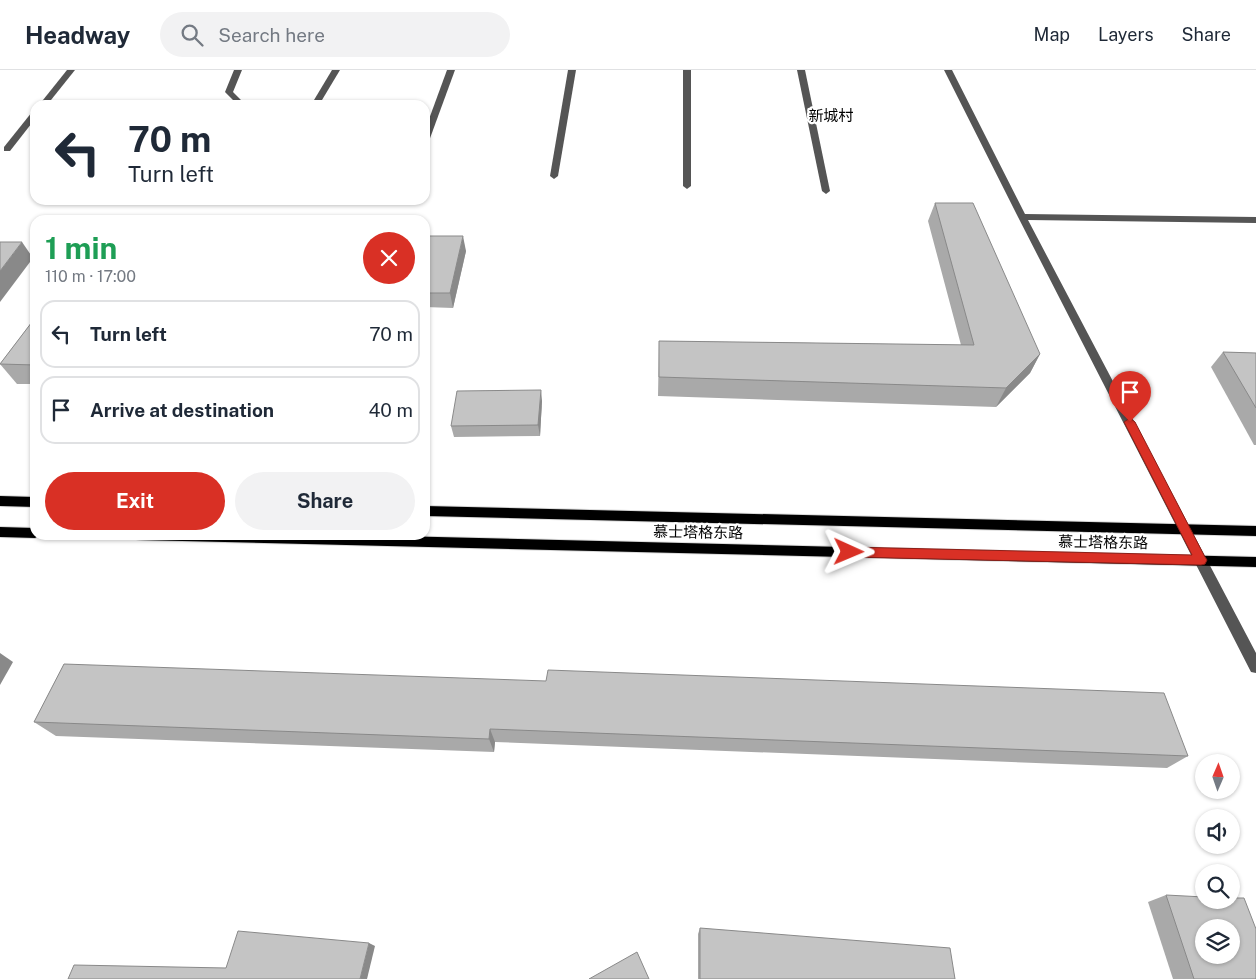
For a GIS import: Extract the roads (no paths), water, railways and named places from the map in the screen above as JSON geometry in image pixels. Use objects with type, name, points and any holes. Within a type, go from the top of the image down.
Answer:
[{"type":"main road","points":[[0,501],[30,502]]},
{"type":"main road","name":"慕士塔格东路","points":[[430,511],[1256,531]]},
{"type":"main road","points":[[0,532],[30,532]]},
{"type":"main road","name":"慕士塔格东路","points":[[352,540],[1256,562]]},
{"type":"street","points":[[46,100],[71,70]]},
{"type":"street","points":[[237,100],[229,92],[238,70]]},
{"type":"street","points":[[318,100],[336,70]]},
{"type":"street","points":[[430,128],[452,70]]},
{"type":"street","points":[[554,176],[572,70]]},
{"type":"street","points":[[687,70],[687,186]]},
{"type":"street","points":[[800,70],[826,191]]},
{"type":"street","points":[[948,70],[1022,217],[1256,667]]},
{"type":"street","points":[[7,149],[30,120]]},
{"type":"street","points":[[1022,217],[1256,220]]},
{"type":"district","name":"新城村","points":[[831,115]]}]
